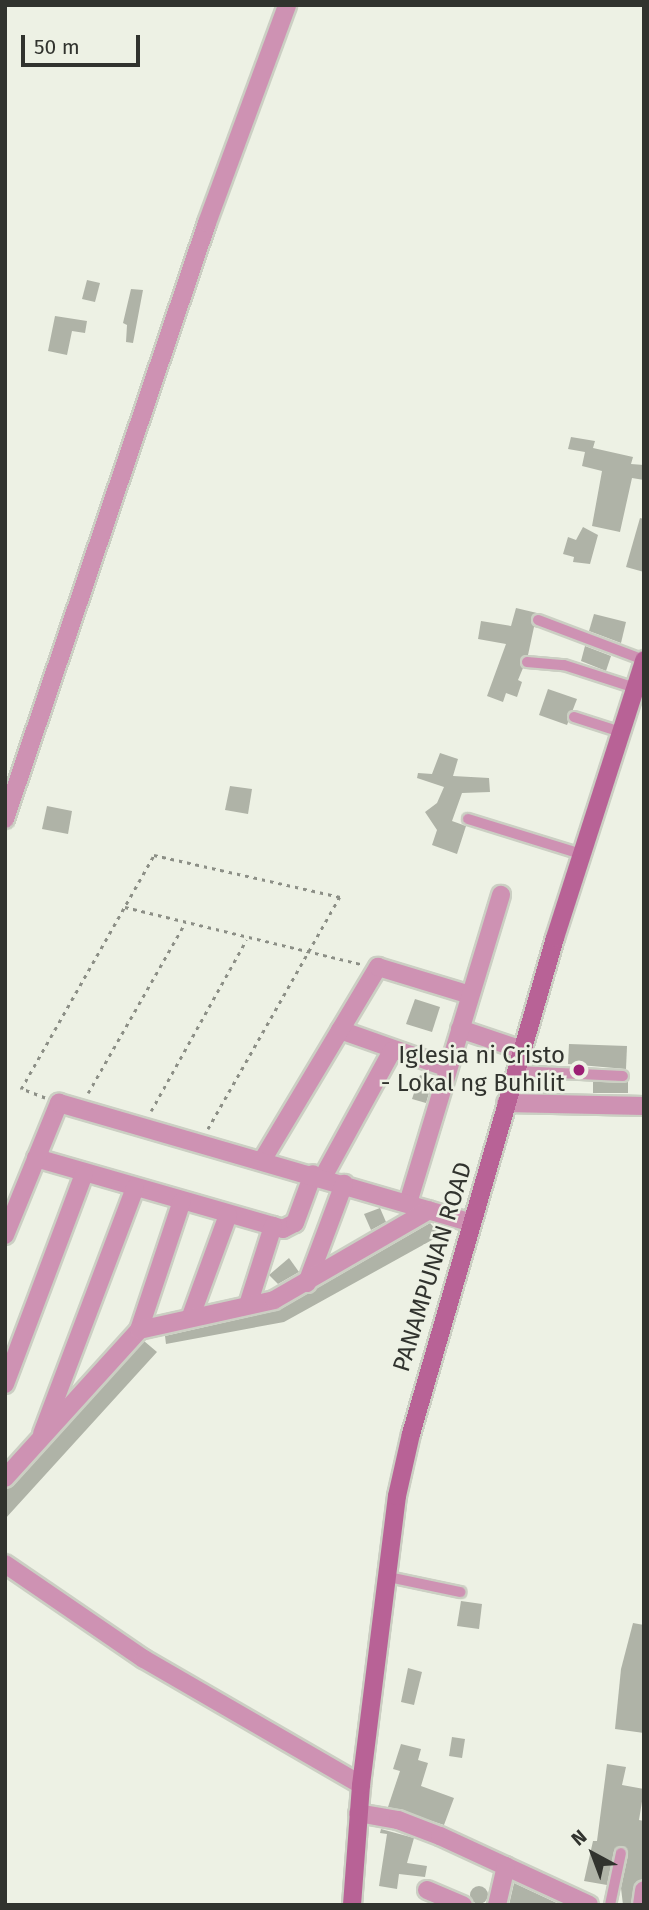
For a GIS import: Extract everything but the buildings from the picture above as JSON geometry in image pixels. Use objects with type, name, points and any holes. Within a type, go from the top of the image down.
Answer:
[{"type":"street","points":[[5,819],[207,223],[286,5]]},
{"type":"street","name":"PANAMPUNAN ROAD","points":[[352,1905],[361,1785],[388,1577],[411,1434],[506,1103],[581,854],[644,660]]},
{"type":"street","points":[[408,1203],[500,895]]},
{"type":"street","points":[[263,1159],[378,967],[470,995]]},
{"type":"street","points":[[460,1029],[522,1050]]},
{"type":"street","points":[[340,1030],[392,1051],[448,1068]]},
{"type":"street","points":[[36,1158],[84,1174],[283,1229],[295,1223],[318,1176],[392,1051]]},
{"type":"street","points":[[5,1235],[59,1103],[263,1159],[472,1223]]},
{"type":"street","points":[[506,1103],[644,1107]]},
{"type":"street","points":[[5,1384],[84,1174]]},
{"type":"street","points":[[307,1283],[344,1184]]},
{"type":"street","points":[[39,1443],[135,1188]]},
{"type":"street","points":[[5,1478],[139,1331],[182,1201]]},
{"type":"street","points":[[139,1331],[191,1316],[274,1300],[429,1210]]},
{"type":"street","points":[[191,1316],[228,1214]]},
{"type":"street","points":[[248,1306],[273,1226]]},
{"type":"street","points":[[5,1564],[144,1659],[361,1785]]},
{"type":"street","points":[[358,1813],[398,1820],[589,1905]]},
{"type":"street","points":[[497,1905],[506,1866]]},
{"type":"street","points":[[426,1890],[463,1905]]},
{"type":"street","points":[[642,1905],[644,1890]]},
{"type":"lane","points":[[538,620],[644,660]]},
{"type":"lane","points":[[527,662],[564,665],[635,688]]},
{"type":"lane","points":[[574,717],[621,733]]},
{"type":"lane","points":[[468,819],[581,854]]},
{"type":"lane","points":[[516,1071],[623,1076]]},
{"type":"lane","points":[[388,1577],[460,1592]]},
{"type":"lane","points":[[610,1905],[621,1853]]},
{"type":"path","points":[[59,1103],[21,1089],[154,855],[340,897],[201,1141]]},
{"type":"path","points":[[125,907],[309,954],[378,967]]},
{"type":"path","points":[[80,1108],[186,923]]},
{"type":"path","points":[[142,1126],[247,938]]},
{"type":"place","name":"Iglesia ni Cristo - Lokal ng Buhilit","points":[[579,1070]]}]
